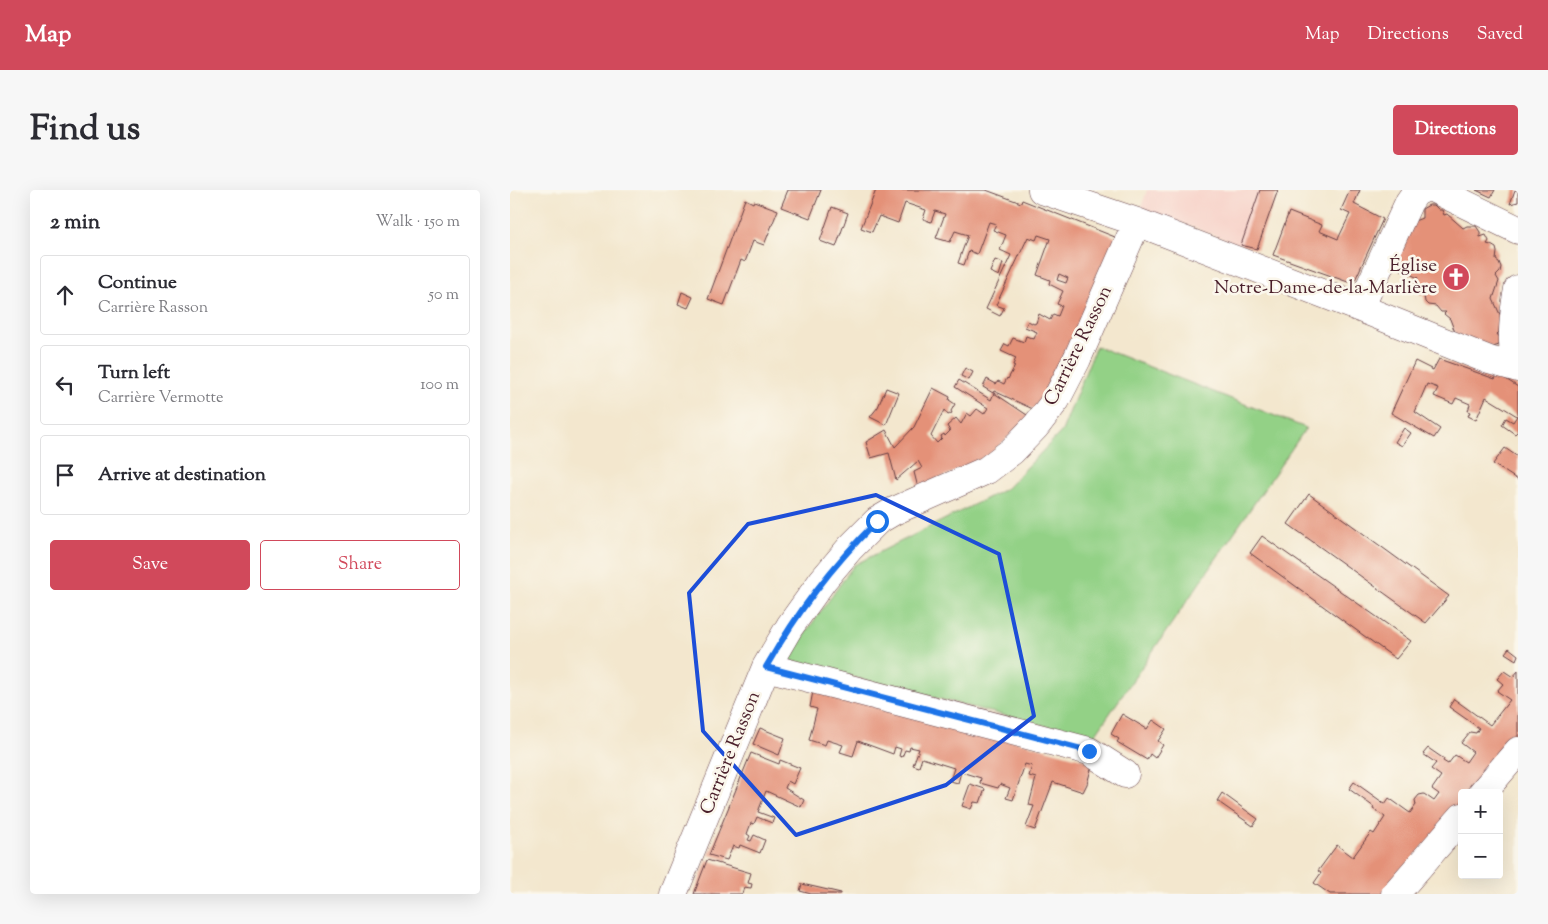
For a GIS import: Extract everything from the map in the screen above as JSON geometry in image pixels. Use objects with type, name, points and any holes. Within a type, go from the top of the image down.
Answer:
[{"type":"street","points":[[1043,190],[1137,222],[1489,360],[1517,368],[1512,343],[1518,289]]},
{"type":"street","points":[[1360,308],[1409,202],[1416,192],[1421,190]]},
{"type":"street","points":[[1436,190],[1518,230]]},
{"type":"street","name":"Carrière Rasson","points":[[673,894],[766,667],[790,626],[823,580],[850,548],[877,521],[894,511],[987,470],[1012,451],[1036,426],[1056,400],[1137,222]]},
{"type":"street","points":[[766,667],[1089,751],[1125,774]]},
{"type":"street","points":[[1485,789],[1518,751]]},
{"type":"street","points":[[1396,894],[1458,822]]},
{"type":"highlighted area","points":[[876,495],[999,554],[1034,716],[946,785],[796,835],[703,731],[689,593],[748,524]]},
{"type":"shaded area","points":[[1147,190],[1278,190],[1257,249],[1241,245],[1141,208]]},
{"type":"green space","points":[[1096,346],[1306,428],[1093,738],[786,660],[854,565],[1007,488],[1062,431]]},
{"type":"building","points":[[788,190],[821,190],[810,218],[781,207]]},
{"type":"building","points":[[876,190],[986,190],[1021,203],[1022,200],[1115,237],[1117,244],[1104,276],[1035,410],[983,387],[987,379],[996,384],[998,381],[1004,384],[1008,379],[1015,366],[1013,365],[1016,358],[1001,351],[1005,344],[1009,346],[1013,338],[1024,342],[1026,336],[1034,339],[1037,332],[1025,327],[1028,321],[1036,323],[1039,314],[1050,320],[1053,314],[1058,316],[1062,306],[1057,304],[1063,291],[1049,284],[1050,280],[1037,275],[1050,239],[1038,235],[1036,240],[1028,237],[996,305],[1004,308],[1000,316],[986,309],[1011,255],[1000,250],[1006,235],[993,230],[996,224],[989,222],[977,254],[969,251],[964,265],[958,263],[968,235],[955,231],[950,242],[936,238],[945,214],[935,211],[931,222],[923,219],[926,210],[905,203],[898,223],[879,216],[872,232],[861,228]],"holes":[[[1059,274],[1068,278],[1066,283],[1057,280]]]},
{"type":"building","points":[[1260,190],[1278,190],[1257,249],[1241,245]]},
{"type":"building","points":[[1350,190],[1360,190],[1354,204],[1383,219],[1355,280],[1348,282],[1273,255],[1289,212],[1322,225],[1319,231],[1338,239],[1350,214],[1341,210]]},
{"type":"building","points":[[1476,190],[1495,190],[1491,197]]},
{"type":"building","points":[[1515,190],[1518,190],[1518,202],[1510,204]]},
{"type":"building","points":[[745,199],[778,210],[764,245],[753,241],[745,262],[741,260],[724,305],[708,299]]},
{"type":"building","name":"Église Notre-Dame-de-la-Marlière","points":[[1429,205],[1434,205],[1439,210],[1442,210],[1444,215],[1447,214],[1463,228],[1476,226],[1480,232],[1480,237],[1486,235],[1489,241],[1487,244],[1496,248],[1496,260],[1501,267],[1500,272],[1496,276],[1499,281],[1493,299],[1502,319],[1500,320],[1499,332],[1497,334],[1500,338],[1499,345],[1493,347],[1456,335],[1450,319],[1444,314],[1446,312],[1441,312],[1436,306],[1428,305],[1425,302],[1424,296],[1415,290],[1418,278],[1391,265],[1412,222],[1422,218],[1422,209]]},
{"type":"building","points":[[832,207],[848,213],[836,247],[820,241]]},
{"type":"building","points":[[995,260],[1003,263],[999,276],[990,272]]},
{"type":"building","points":[[682,292],[693,297],[688,308],[678,304]]},
{"type":"building","points":[[1439,359],[1495,379],[1498,374],[1518,387],[1518,431],[1515,434],[1502,425],[1506,418],[1513,422],[1517,416],[1486,397],[1476,420],[1468,416],[1470,404],[1456,398],[1453,404],[1434,396],[1438,388],[1427,384],[1415,412],[1440,429],[1434,438],[1391,413],[1415,361],[1433,370]]},
{"type":"building","points":[[965,368],[973,372],[969,380],[961,376]]},
{"type":"building","points":[[959,380],[991,400],[994,393],[1030,417],[987,457],[918,488],[914,472],[922,468],[918,461],[896,480],[889,453],[871,458],[866,442],[886,430],[895,447],[914,427],[933,388],[950,397],[949,400],[955,404],[951,411],[952,413],[948,415],[944,410],[931,436],[937,443],[942,438],[941,436],[944,434],[945,436],[950,431],[947,426],[956,418],[961,424],[967,413],[971,416],[977,409],[984,414],[988,408],[955,387]]},
{"type":"building","points":[[886,388],[899,393],[886,425],[870,417],[878,407]]},
{"type":"building","points":[[1404,428],[1411,433],[1402,446],[1395,442]]},
{"type":"building","points":[[1505,448],[1518,457],[1518,480],[1493,464]]},
{"type":"building","points":[[1309,494],[1449,596],[1426,623],[1288,524]]},
{"type":"building","points":[[1262,536],[1411,641],[1396,659],[1250,553]]},
{"type":"building","points":[[1509,648],[1518,655],[1516,660],[1505,653]]},
{"type":"building","points":[[1504,671],[1513,677],[1518,671],[1518,737],[1473,789],[1458,789],[1458,807],[1382,894],[1330,894],[1314,883],[1321,873],[1318,871],[1337,845],[1353,857],[1371,832],[1374,834],[1385,817],[1349,789],[1354,782],[1385,804],[1389,798],[1410,813],[1416,805],[1415,800],[1419,795],[1424,794],[1434,801],[1439,794],[1432,789],[1441,776],[1431,769],[1436,763],[1423,754],[1428,748],[1448,764],[1455,755],[1466,762],[1473,752],[1461,743],[1470,732],[1476,733],[1479,728],[1449,707],[1454,699],[1490,725],[1510,700],[1497,691],[1503,684],[1497,679]]},
{"type":"building","points":[[814,686],[1093,762],[1087,784],[1083,792],[1053,782],[1035,830],[1026,827],[1034,806],[1029,805],[1036,778],[1029,776],[1032,766],[1025,764],[1013,800],[1006,798],[1010,788],[1000,784],[998,788],[980,783],[981,778],[961,772],[958,783],[950,781],[954,768],[922,758],[919,767],[913,765],[919,749],[910,747],[909,751],[905,750],[902,757],[899,756],[901,749],[895,747],[893,754],[858,741],[853,756],[840,752],[843,745],[827,740],[825,745],[809,740],[817,709],[810,707]]},
{"type":"building","points":[[1122,714],[1147,729],[1153,720],[1166,729],[1158,741],[1163,745],[1155,758],[1150,754],[1147,760],[1117,742],[1119,739],[1111,734]]},
{"type":"building","points":[[760,728],[785,738],[779,755],[753,744]]},
{"type":"building","points":[[751,753],[779,764],[780,760],[800,768],[793,784],[788,781],[785,788],[804,800],[801,807],[766,791],[758,812],[774,818],[772,823],[757,817],[754,824],[751,823],[747,834],[750,836],[748,840],[751,841],[754,835],[765,840],[760,853],[740,845],[739,848],[733,846],[727,860],[709,855]]},
{"type":"building","points":[[970,784],[985,789],[980,803],[974,802],[971,809],[962,806]]},
{"type":"building","points":[[1222,793],[1258,819],[1253,826],[1217,801]]},
{"type":"building","points":[[707,860],[751,873],[748,883],[752,884],[751,888],[744,887],[742,894],[694,894]]},
{"type":"building","points":[[802,884],[841,894],[811,894],[800,891]]},
{"type":"place","name":"Église Notre-Dame-de-la-Marlière","points":[[1456,277]]},
{"type":"route","points":[[877,521],[850,548],[823,580],[790,626],[766,667],[1089,751]]}]
